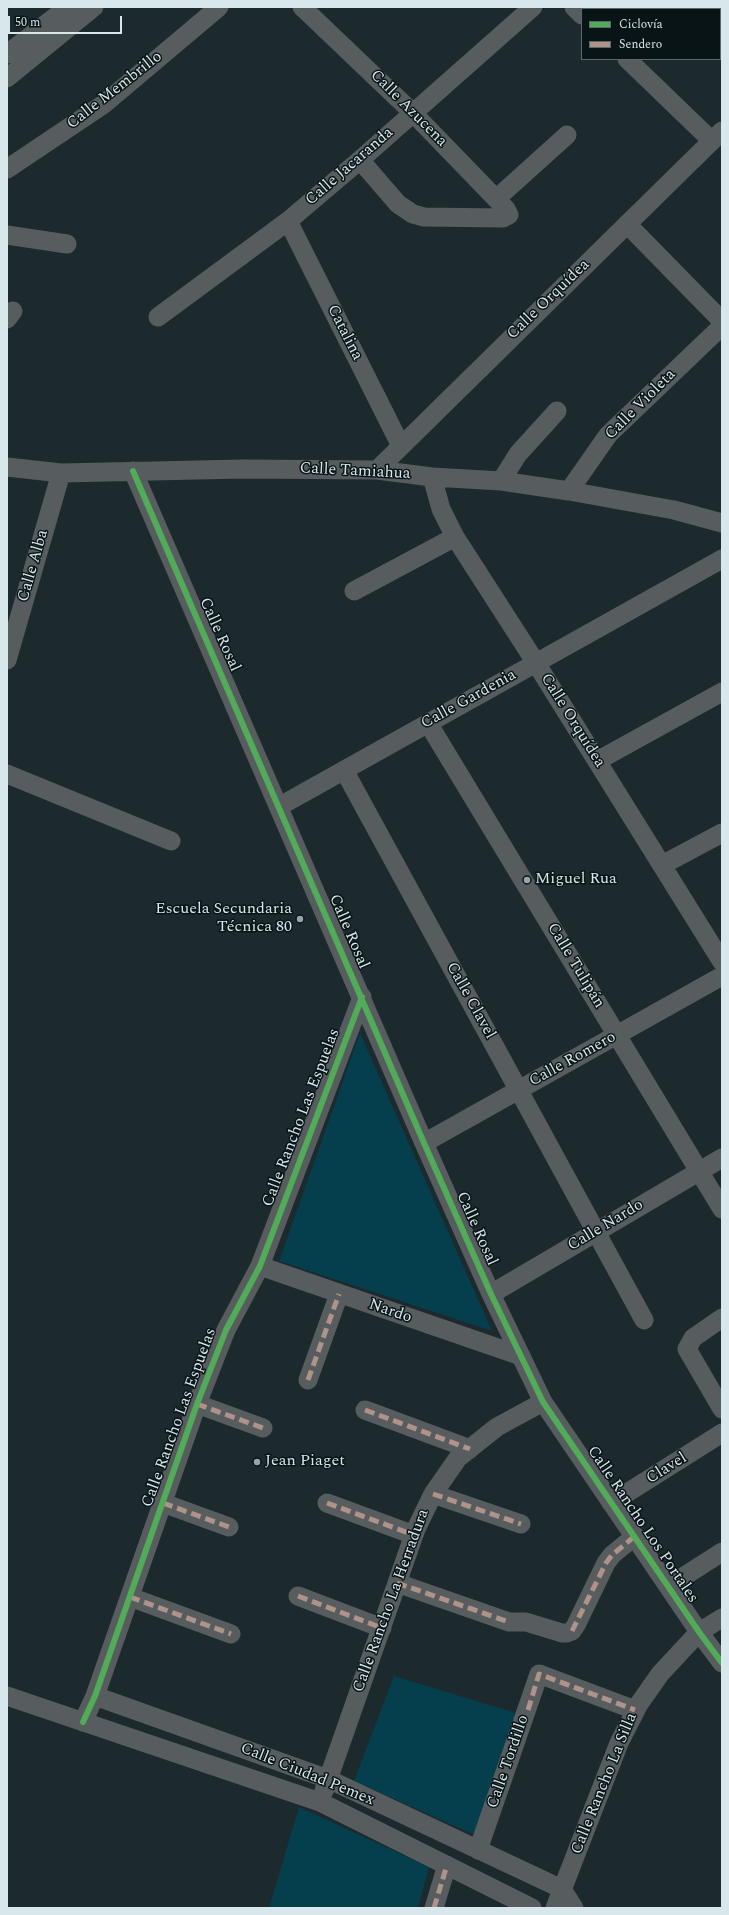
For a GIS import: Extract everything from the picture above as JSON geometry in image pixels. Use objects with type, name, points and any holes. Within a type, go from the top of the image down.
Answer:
[{"type":"street","points":[[7,54],[68,7]]},
{"type":"street","points":[[7,78],[94,7]]},
{"type":"street","name":"Calle Membrillo","points":[[7,169],[104,104],[219,7]]},
{"type":"street","name":"Calle Azucena","points":[[302,7],[412,112],[508,211],[509,215],[503,218],[424,217],[413,214],[398,204],[360,160]]},
{"type":"street","name":"Calle Jacaranda","points":[[158,317],[288,221],[360,160],[412,112],[533,7]]},
{"type":"street","points":[[638,63],[717,136]]},
{"type":"street","points":[[496,199],[567,135]]},
{"type":"street","name":"Calle Orquídea","points":[[377,470],[717,136]]},
{"type":"street","name":"Catalina","points":[[288,221],[401,446]]},
{"type":"street","points":[[627,224],[722,321]]},
{"type":"street","points":[[7,235],[67,244]]},
{"type":"street","name":"Calle Violeta","points":[[569,491],[608,435],[722,326]]},
{"type":"street","points":[[501,481],[518,454],[557,411]]},
{"type":"street","name":"Calle Tamiahua","points":[[7,467],[61,472],[243,469],[377,470],[432,477],[501,481],[569,491],[674,510],[722,523]]},
{"type":"street","name":"Calle Rosal","points":[[133,471],[280,806],[424,1143],[491,1294],[543,1402]]},
{"type":"street","name":"Calle Alba","points":[[7,660],[61,472]]},
{"type":"street","name":"Calle Orquídea","points":[[432,477],[440,509],[455,537],[536,663],[722,962]]},
{"type":"street","points":[[354,591],[455,537]]},
{"type":"street","name":"Calle Gardenia","points":[[280,806],[722,559]]},
{"type":"street","points":[[597,761],[722,692]]},
{"type":"street","name":"Calle Tulipán","points":[[428,723],[722,1209]]},
{"type":"street","name":"Calle Clavel","points":[[344,770],[644,1320]]},
{"type":"street","points":[[7,774],[171,842]]},
{"type":"street","points":[[662,866],[722,833]]},
{"type":"street","name":"Calle Romero","points":[[424,1143],[722,976]]},
{"type":"street","name":"Calle Rancho Las Espuelas","points":[[95,1696],[198,1404],[231,1317],[260,1266],[362,997]]},
{"type":"street","name":"Calle Nardo","points":[[491,1294],[722,1158]]},
{"type":"street","name":"Nardo","points":[[260,1266],[521,1356]]},
{"type":"street","points":[[308,1380],[339,1294]]},
{"type":"street","points":[[722,1318],[692,1338],[687,1349],[722,1409]]},
{"type":"street","name":"Calle Rancho La Herradura","points":[[320,1802],[414,1534],[433,1494],[458,1458],[498,1427],[543,1402]]},
{"type":"street","name":"Calle Rancho Los Portales","points":[[543,1402],[699,1632],[722,1663]]},
{"type":"street","points":[[198,1404],[263,1428]]},
{"type":"street","points":[[365,1410],[470,1449]]},
{"type":"street","name":"Clavel","points":[[611,1503],[655,1477],[722,1433]]},
{"type":"street","points":[[433,1494],[521,1524]]},
{"type":"street","points":[[163,1503],[229,1527]]},
{"type":"street","points":[[327,1503],[414,1534]]},
{"type":"street","points":[[397,1583],[509,1622],[526,1622],[562,1633],[572,1631],[606,1563],[612,1555],[635,1536]]},
{"type":"street","points":[[669,1586],[722,1552]]},
{"type":"street","points":[[298,1596],[382,1628]]},
{"type":"street","points":[[130,1597],[231,1634]]},
{"type":"street","name":"Calle Rancho La Silla","points":[[555,1908],[620,1743],[635,1710],[660,1674],[699,1632],[722,1618]]},
{"type":"street","name":"Calle Tordillo","points":[[478,1850],[528,1710],[539,1674],[635,1710]]},
{"type":"street","name":"Calle Ciudad Pemex","points":[[7,1696],[320,1802],[532,1908]]},
{"type":"street","points":[[84,1722],[95,1696]]},
{"type":"street","name":"Calle Ciudad Pemex","points":[[95,1696],[328,1779],[562,1889]]},
{"type":"street","points":[[434,1908],[447,1865]]},
{"type":"street","points":[[562,1889],[574,1908]]},
{"type":"shaded area","points":[[360,1033],[492,1331],[279,1261]]},
{"type":"shaded area","points":[[394,1676],[516,1713],[475,1835],[354,1781]]},
{"type":"shaded area","points":[[299,1807],[429,1867],[418,1908],[269,1908]]},
{"type":"marked path","points":[[308,1380],[339,1294]]},
{"type":"marked path","points":[[197,1404],[263,1428]]},
{"type":"marked path","points":[[365,1410],[470,1449]]},
{"type":"marked path","points":[[433,1494],[521,1524]]},
{"type":"marked path","points":[[163,1503],[229,1527]]},
{"type":"marked path","points":[[327,1503],[414,1535]]},
{"type":"marked path","points":[[572,1631],[606,1563],[612,1555],[635,1536]]},
{"type":"marked path","points":[[397,1583],[509,1622]]},
{"type":"marked path","points":[[298,1596],[382,1628]]},
{"type":"marked path","points":[[130,1597],[231,1634]]},
{"type":"marked path","points":[[528,1710],[539,1674],[635,1710]]},
{"type":"marked path","points":[[434,1908],[447,1865]]},
{"type":"cycle path","points":[[133,471],[424,1143],[491,1294],[543,1402],[699,1632],[722,1663]]},
{"type":"cycle path","points":[[83,1722],[95,1696],[197,1404],[226,1330],[260,1266],[362,997]]},
{"type":"place","name":"Miguel Rua","points":[[527,880]]},
{"type":"place","name":"Escuela Secundaria Técnica 80","points":[[300,919]]},
{"type":"place","name":"Jean Piaget","points":[[257,1462]]}]
